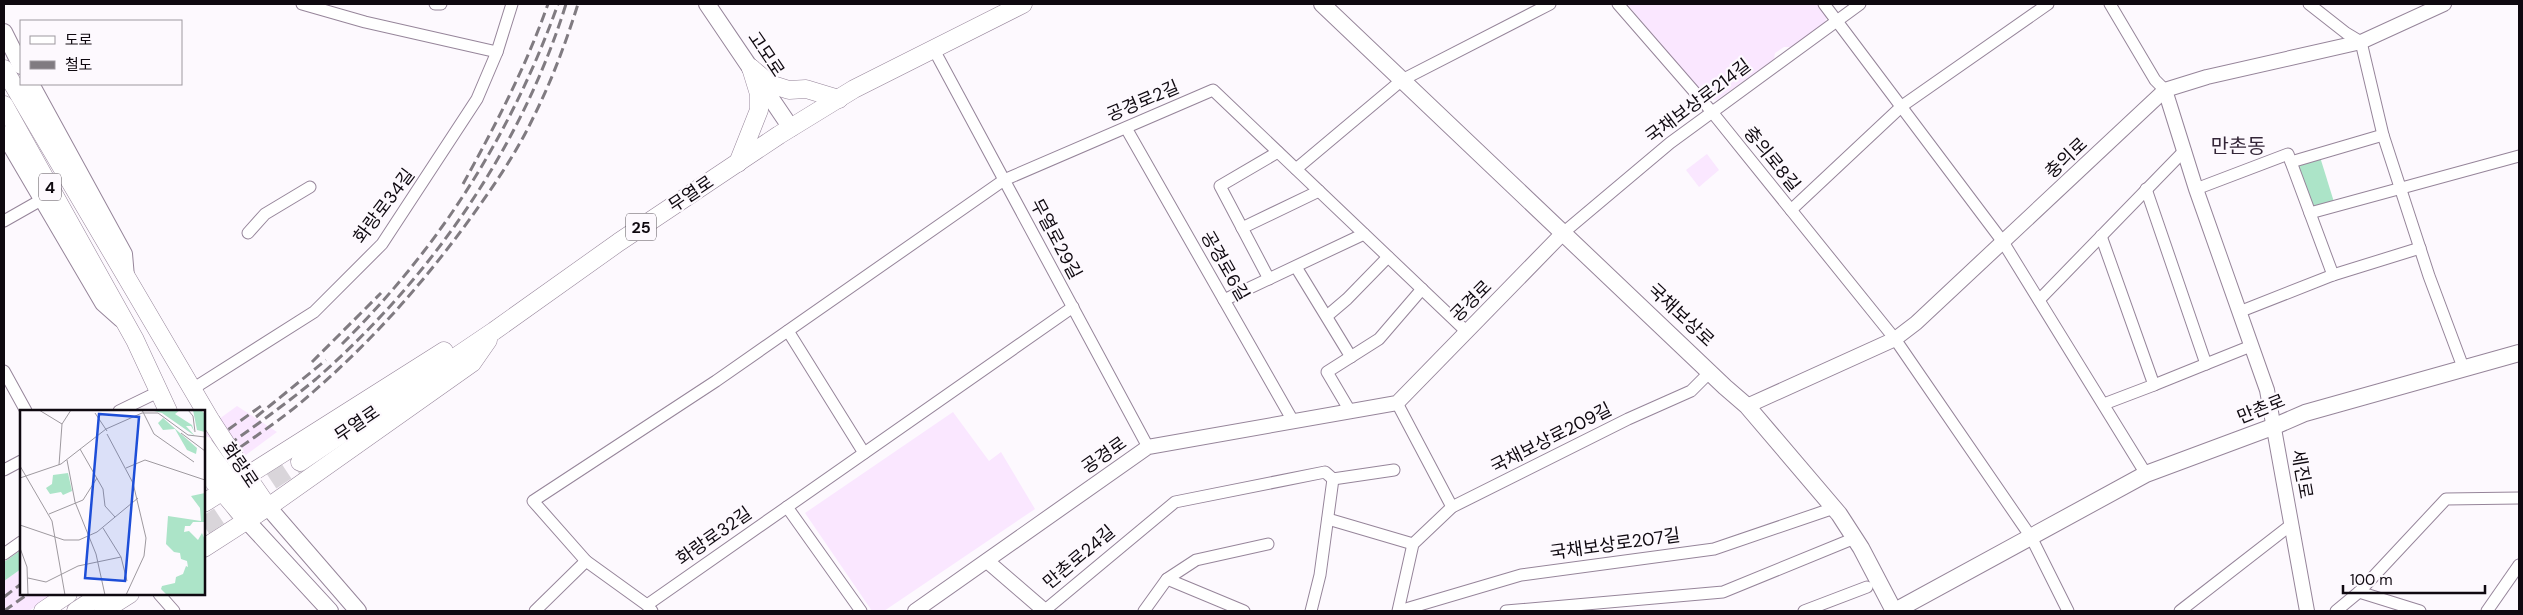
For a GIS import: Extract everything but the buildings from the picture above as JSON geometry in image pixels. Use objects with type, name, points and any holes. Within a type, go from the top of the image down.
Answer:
[{"type":"main road","points":[[700,4],[722,25]]},
{"type":"main road","name":"고모로","points":[[707,4],[791,128]]},
{"type":"main road","points":[[717,4],[722,25]]},
{"type":"main road","name":"무열로","points":[[300,462],[494,331],[619,242],[791,128],[839,98],[933,48],[1023,4]]},
{"type":"main road","name":"국채보상로","points":[[1322,4],[1747,406],[1834,508],[1854,538],[1895,611]]},
{"type":"main road","points":[[4,32],[20,64]]},
{"type":"main road","points":[[751,68],[770,84],[789,90],[806,89],[839,98]]},
{"type":"main road","points":[[738,163],[759,110],[759,94],[751,68]]},
{"type":"main road","name":"화랑로","points":[[4,69],[204,410]]},
{"type":"main road","points":[[32,85],[124,254],[126,277]]},
{"type":"main road","name":"4","points":[[4,105],[136,340],[167,405]]},
{"type":"main road","points":[[4,134],[103,303],[126,324]]},
{"type":"main road","points":[[205,502],[230,479],[473,332],[494,331]]},
{"type":"main road","points":[[205,547],[258,514],[472,363],[494,331]]},
{"type":"main road","name":"만촌로","points":[[1895,611],[2146,474],[2305,413],[2463,367],[2519,353]]},
{"type":"main road","name":"화랑로","points":[[205,412],[211,421],[230,479],[330,611]]},
{"type":"main road","points":[[205,446],[230,479]]},
{"type":"main road","name":"화랑로","points":[[205,468],[230,479],[258,514],[358,611]]},
{"type":"main road","points":[[43,611],[67,595]]},
{"type":"main road","points":[[76,611],[100,595]]},
{"type":"main road","points":[[103,611],[128,595]]},
{"type":"street","points":[[302,4],[365,22],[497,52]]},
{"type":"street","points":[[435,4],[441,4]]},
{"type":"street","name":"화랑로34길","points":[[191,390],[314,312],[382,244],[477,99],[497,52],[512,4]]},
{"type":"street","points":[[1296,169],[1402,80],[1550,4]]},
{"type":"street","name":"충의로8길","points":[[1618,4],[1712,112],[1895,339],[2031,537]]},
{"type":"street","points":[[1824,4],[2003,242],[2146,474]]},
{"type":"street","name":"국채보상로214길","points":[[1563,233],[1670,143],[1860,4]]},
{"type":"street","points":[[1791,210],[1902,106],[2048,4]]},
{"type":"street","points":[[2110,4],[2155,80],[2165,90]]},
{"type":"street","points":[[2309,4],[2346,33],[2361,42],[2383,135],[2420,248],[2463,367]]},
{"type":"street","name":"충의로","points":[[1747,406],[1895,339],[1916,323],[2165,90],[2208,77],[2361,42],[2444,4]]},
{"type":"street","name":"무열로29길","points":[[933,48],[1148,447]]},
{"type":"street","name":"공경로2길","points":[[533,500],[708,386],[1004,180],[1213,90],[1467,332]]},
{"type":"street","name":"세진로","points":[[2165,90],[2196,190],[2267,390],[2307,611]]},
{"type":"street","name":"공경로6길","points":[[1126,128],[1293,421]]},
{"type":"street","points":[[2196,190],[2290,158],[2383,135]]},
{"type":"street","points":[[2039,300],[2185,150]]},
{"type":"street","points":[[1269,279],[1220,186],[1278,152]]},
{"type":"street","points":[[2310,213],[2519,156]]},
{"type":"street","points":[[2290,158],[2333,275]]},
{"type":"street","points":[[248,233],[265,214],[310,187]]},
{"type":"street","points":[[2146,189],[2206,364]]},
{"type":"street","points":[[1242,228],[1319,192]]},
{"type":"street","points":[[4,221],[41,200]]},
{"type":"street","name":"공경로","points":[[915,611],[1148,447],[1397,403],[1563,233]]},
{"type":"street","points":[[1224,300],[1364,234]]},
{"type":"street","points":[[2101,236],[2154,385]]},
{"type":"street","points":[[2239,312],[2333,275],[2420,248]]},
{"type":"street","points":[[1327,316],[1348,299],[1388,257]]},
{"type":"street","points":[[1296,267],[1351,357]]},
{"type":"street","points":[[1350,411],[1327,372],[1379,339],[1422,289]]},
{"type":"street","name":"화랑로32길","points":[[533,500],[586,561],[649,608],[787,507],[1073,307]]},
{"type":"street","points":[[788,331],[864,453]]},
{"type":"street","points":[[2104,404],[2251,346]]},
{"type":"street","points":[[4,371],[25,410]]},
{"type":"street","name":"국채보상로209길","points":[[1412,544],[1452,507],[1628,419],[1691,391],[1710,371]]},
{"type":"street","points":[[1397,403],[1452,507]]},
{"type":"street","points":[[127,410],[167,405]]},
{"type":"street","points":[[4,470],[20,462]]},
{"type":"street","points":[[1311,611],[1320,575],[1333,479],[1394,470]]},
{"type":"street","name":"만촌로24길","points":[[988,561],[1044,611],[1175,502],[1325,472],[1333,479]]},
{"type":"street","points":[[2336,611],[2359,592],[2446,499],[2519,498]]},
{"type":"street","points":[[787,507],[861,611]]},
{"type":"street","name":"국채보상로207길","points":[[1399,611],[1521,575],[1714,548],[1834,508]]},
{"type":"street","points":[[1328,520],[1412,544],[1399,611]]},
{"type":"street","points":[[2180,611],[2292,524]]},
{"type":"street","points":[[2031,537],[2068,611]]},
{"type":"street","points":[[1506,611],[1723,592],[1854,538]]},
{"type":"street","points":[[4,554],[20,543]]},
{"type":"street","points":[[1144,611],[1167,579],[1196,560],[1268,544]]},
{"type":"street","points":[[534,611],[586,561]]},
{"type":"street","points":[[2487,611],[2519,565]]},
{"type":"street","points":[[1167,579],[1244,611]]},
{"type":"street","points":[[1804,611],[1866,587]]},
{"type":"street","points":[[2359,592],[2420,611]]},
{"type":"street","points":[[160,595],[174,611]]},
{"type":"shaded area","points":[[1627,4],[1818,4],[1827,15],[1825,23],[1791,47],[1784,47],[1775,53],[1774,59],[1717,100],[1708,99]]},
{"type":"shaded area","points":[[1707,154],[1719,170],[1699,187],[1686,170]]},
{"type":"shaded area","points":[[237,406],[277,432],[205,485],[205,429]]},
{"type":"shaded area","points":[[953,412],[989,461],[1001,452],[1035,509],[884,611],[872,611],[805,513]]},
{"type":"shaded area","points":[[20,570],[20,595],[52,595],[29,611],[4,611],[4,581]]},
{"type":"green space","points":[[2320,157],[2334,202],[2311,209],[2295,164]]},
{"type":"green space","points":[[20,551],[20,570],[4,581],[4,562]]},
{"type":"tunnel","points":[[205,525],[300,462]]},
{"type":"railway","points":[[463,184],[509,96],[530,51],[548,4]]},
{"type":"railway","points":[[342,344],[378,307],[411,268],[470,186],[519,98],[540,52],[558,4]]},
{"type":"railway","points":[[205,461],[316,379],[358,340],[397,299],[433,255],[467,208],[497,160],[524,110],[547,58],[566,4]]},
{"type":"railway","points":[[205,472],[287,414],[335,372],[378,330],[436,263],[489,192],[520,142],[553,75],[578,4]]},
{"type":"railway","points":[[312,362],[381,293]]},
{"type":"railway","points":[[256,417],[326,360]]},
{"type":"railway","points":[[205,446],[261,406]]},
{"type":"railway","points":[[4,597],[20,585]]},
{"type":"railway","points":[[4,611],[27,595]]},
{"type":"district","name":"만촌동","points":[[2238,146]]}]
